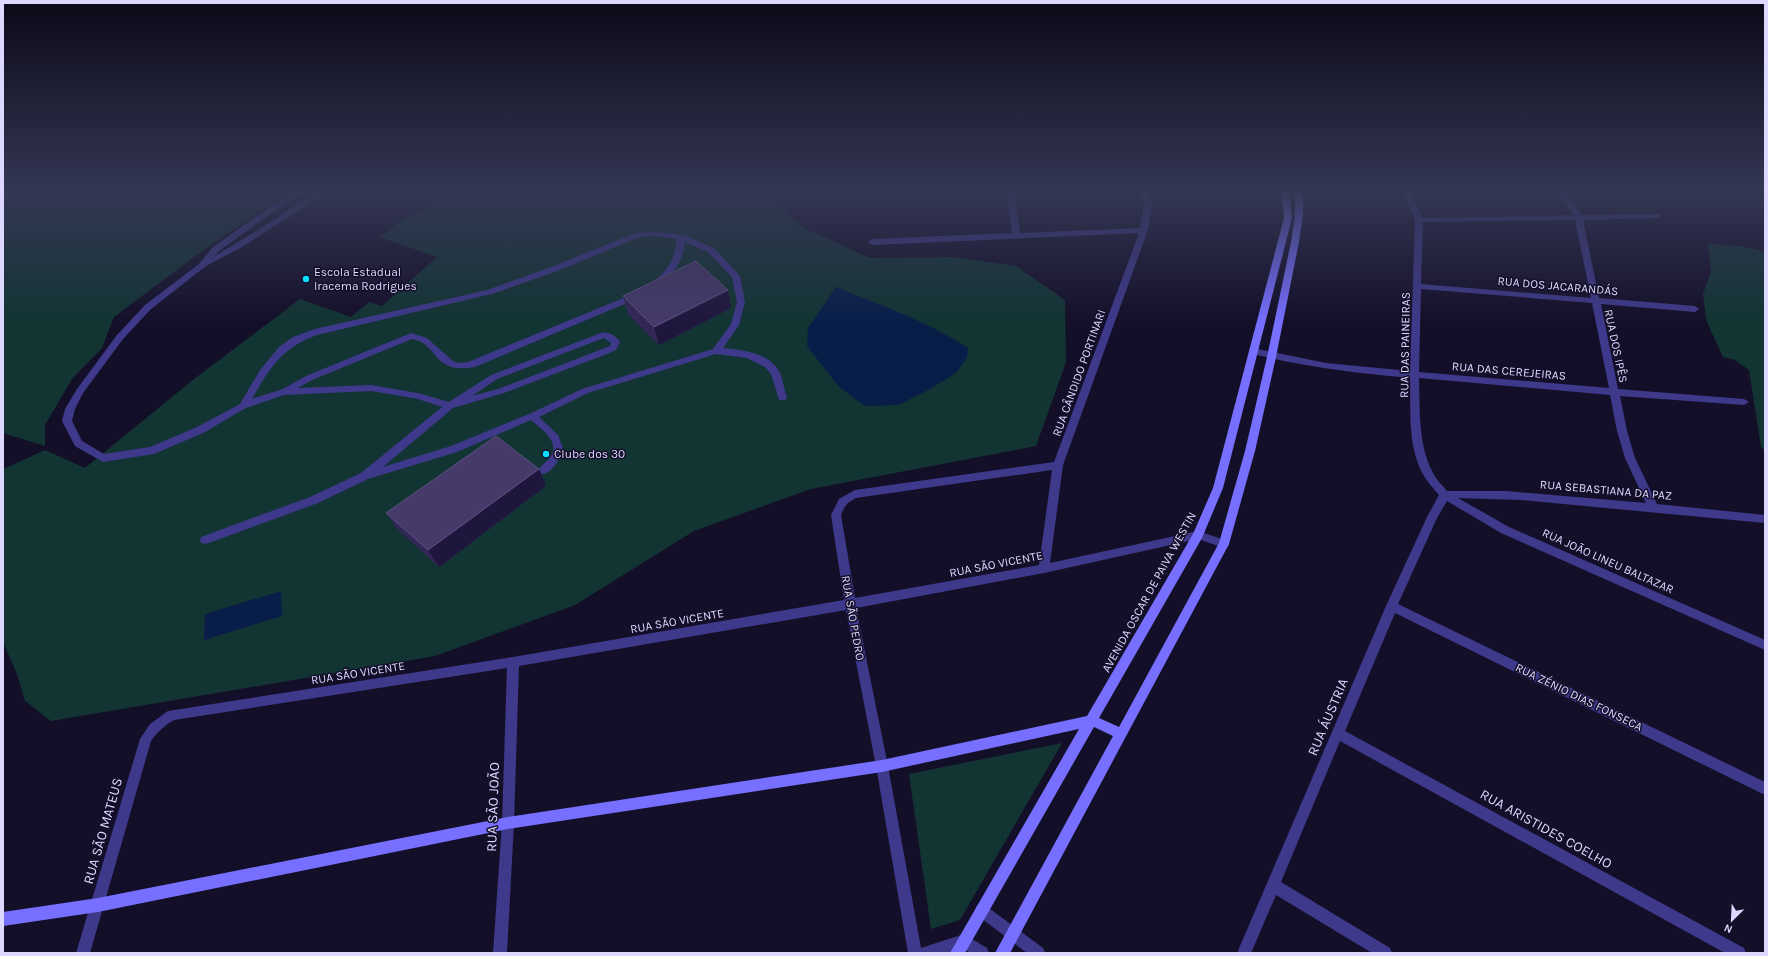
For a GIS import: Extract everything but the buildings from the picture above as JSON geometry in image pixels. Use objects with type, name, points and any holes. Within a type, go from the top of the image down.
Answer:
[{"type":"street","points":[[202,266],[216,249],[237,234]]},
{"type":"street","points":[[258,234],[230,252],[202,266],[148,307],[120,337],[80,391],[70,409],[67,421],[78,443],[102,458],[151,451],[200,430],[243,406],[284,392],[309,378],[411,336],[422,339],[449,363],[455,366],[475,364],[647,291],[662,281],[677,262],[681,237]]},
{"type":"street","points":[[243,406],[276,357],[289,344],[301,337],[316,332],[489,292],[557,268],[638,235],[654,234],[681,237],[712,250],[736,276],[741,302],[735,325],[716,351]]},
{"type":"street","points":[[872,242],[1067,234]]},
{"type":"street","name":"RUA CÂNDIDO PORTINARI","points":[[1044,569],[1058,465],[1143,234]]},
{"type":"street","name":"AVENIDA OSCAR DE PAIVA WESTIN","points":[[961,947],[1198,535],[1218,488],[1284,234]]},
{"type":"street","points":[[1002,953],[1120,733],[1224,544],[1244,481],[1272,356],[1296,234]]},
{"type":"street","name":"RUA DAS PAINEIRAS","points":[[1419,234],[1414,375],[1417,439],[1421,456],[1428,474],[1445,495]]},
{"type":"street","name":"RUA DOS IPÊS","points":[[1582,234],[1594,301],[1630,458],[1653,507]]},
{"type":"street","name":"RUA DOS JACARANDÁS","points":[[1418,286],[1695,309]]},
{"type":"street","points":[[284,392],[371,388],[418,396],[450,406],[516,386],[604,352],[613,348],[616,342],[611,337],[604,335],[595,337],[494,377],[450,406],[365,476]]},
{"type":"street","points":[[205,540],[314,500],[365,476],[454,449],[532,416],[585,391],[716,351],[742,353],[760,358],[774,372],[782,398]]},
{"type":"street","name":"RUA DAS CEREJEIRAS","points":[[1253,351],[1272,356],[1330,366],[1414,375],[1614,393],[1744,402]]},
{"type":"street","points":[[532,416],[554,436],[559,446],[557,454],[543,471]]},
{"type":"street","name":"RUA SÃO PEDRO","points":[[915,953],[882,766],[850,604],[836,515],[839,505],[845,498],[855,494],[1058,465]]},
{"type":"street","name":"RUA SEBASTIANA DA PAZ","points":[[1445,495],[1469,492],[1653,507],[1765,519]]},
{"type":"street","name":"RUA ÁUSTRIA","points":[[1244,953],[1274,886],[1337,733],[1392,606],[1432,517],[1445,495]]},
{"type":"street","name":"RUA JOÃO LINEU BALTAZAR","points":[[1445,495],[1468,510],[1505,530],[1765,645]]},
{"type":"street","points":[[1198,535],[1224,544]]},
{"type":"street","name":"RUA SÃO VICENTE","points":[[160,721],[172,715],[513,662],[850,604],[1044,569],[1198,535]]},
{"type":"street","name":"RUA ZÉNIO DIAS FONSECA","points":[[1392,606],[1765,789]]},
{"type":"street","name":"RUA SÃO JOÃO","points":[[500,953],[508,823],[513,662]]},
{"type":"street","name":"RUA SÃO MATEUS","points":[[83,953],[146,739],[160,721]]},
{"type":"street","points":[[3,920],[98,905],[508,823],[882,766],[1092,721],[1120,733]]},
{"type":"street","name":"RUA ARISTIDES COELHO","points":[[1337,733],[1740,953]]},
{"type":"street","points":[[1274,886],[1385,953]]},
{"type":"street","points":[[982,910],[1038,953]]},
{"type":"street","points":[[925,953],[961,947],[982,953]]},
{"type":"green space","points":[[3,234],[227,234],[114,317],[102,348],[72,379],[45,425],[45,446],[3,433]]},
{"type":"green space","name":"Clube dos 30","points":[[384,234],[816,234],[870,258],[954,257],[1016,266],[1065,300],[1066,362],[1036,446],[811,489],[694,531],[575,605],[435,656],[51,721],[25,701],[17,674],[3,642],[3,469],[45,450],[85,468],[194,379],[300,299],[351,317],[369,302],[382,306],[437,257],[380,237]]},
{"type":"green space","points":[[1708,244],[1741,246],[1763,251],[1765,259],[1765,451],[1761,447],[1749,370],[1735,360],[1723,357],[1706,320],[1703,294],[1711,272]]},
{"type":"green space","points":[[1062,743],[960,920],[931,929],[909,774]]},
{"type":"water","points":[[836,287],[903,314],[952,338],[968,348],[967,358],[956,373],[930,389],[899,405],[865,406],[839,387],[807,346],[808,328]]},
{"type":"water","points":[[281,591],[282,616],[204,640],[205,614]]},
{"type":"place","name":"Escola Estadual Iracema Rodrigues","points":[[306,279]]},
{"type":"place","name":"Clube dos 30","points":[[546,454]]}]
